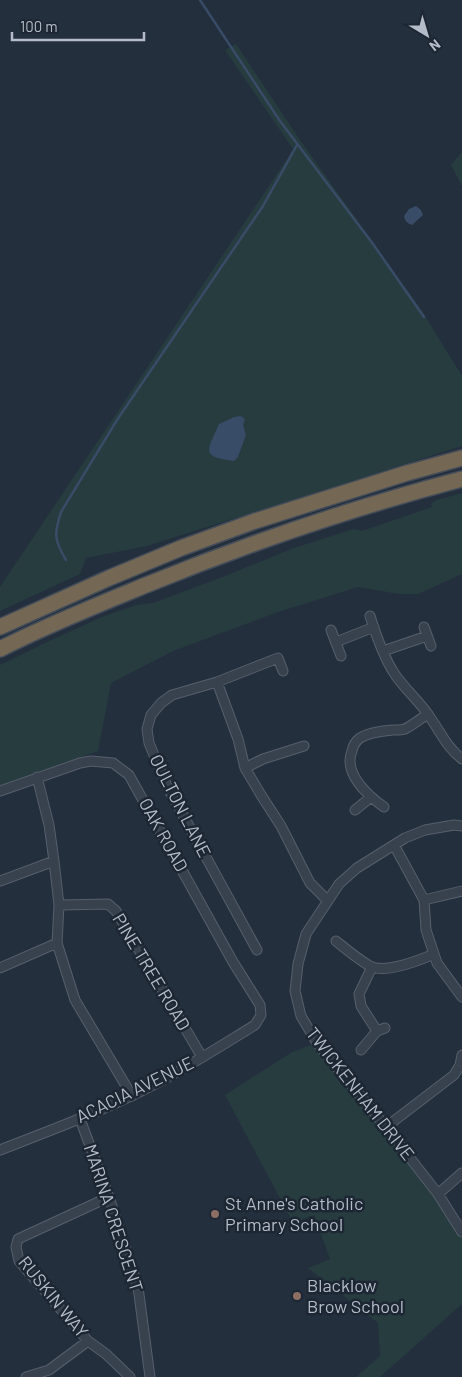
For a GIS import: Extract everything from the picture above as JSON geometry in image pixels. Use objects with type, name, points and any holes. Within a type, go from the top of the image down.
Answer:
[{"type":"highway","points":[[0,627],[181,548],[255,521],[407,473],[462,458]]},
{"type":"highway","points":[[0,649],[114,597],[261,540],[462,479]]},
{"type":"street","points":[[370,616],[383,651],[394,673],[428,714],[454,753],[462,759]]},
{"type":"street","points":[[336,642],[374,627]]},
{"type":"street","points":[[331,630],[341,656]]},
{"type":"street","points":[[383,651],[426,631],[431,646]]},
{"type":"street","name":"OULTON LANE","points":[[257,950],[167,786],[148,743],[147,728],[151,715],[161,703],[172,695],[217,682],[278,658],[283,671]]},
{"type":"street","points":[[217,682],[238,739],[245,768],[281,826],[310,883],[328,901]]},
{"type":"street","points":[[384,807],[371,797],[358,782],[352,771],[349,758],[353,748],[359,739],[368,734],[404,730],[428,714]]},
{"type":"street","points":[[245,768],[263,759],[304,746]]},
{"type":"street","name":"OAK ROAD","points":[[0,791],[37,777],[91,761],[113,763],[129,775],[233,962],[260,1004],[261,1015]]},
{"type":"street","points":[[37,777],[49,826],[54,861],[59,905],[57,943],[75,1000],[132,1096]]},
{"type":"street","points":[[355,810],[371,797]]},
{"type":"street","name":"TWICKENHAM DRIVE","points":[[462,826],[454,825],[425,830],[405,838],[357,868],[340,884],[306,934],[298,964],[295,991],[301,1016],[317,1044],[386,1127],[438,1194],[462,1232]]},
{"type":"street","points":[[394,845],[424,900],[426,930],[437,963],[462,997]]},
{"type":"street","points":[[0,881],[54,861]]},
{"type":"street","points":[[424,900],[462,891]]},
{"type":"street","name":"PINE TREE ROAD","points":[[59,905],[108,904],[116,911],[202,1057]]},
{"type":"street","points":[[336,941],[372,968],[406,965],[434,954]]},
{"type":"street","points":[[0,968],[57,943]]},
{"type":"street","points":[[361,1050],[381,1030],[361,1006],[359,994],[372,968]]},
{"type":"street","name":"ACACIA AVENUE","points":[[0,1150],[80,1119],[162,1081],[255,1024],[261,1015]]},
{"type":"street","points":[[386,1127],[454,1076],[460,1065],[462,1055]]},
{"type":"street","name":"MARINA CRESCENT","points":[[80,1119],[109,1197],[138,1287],[150,1377]]},
{"type":"street","points":[[438,1194],[462,1173]]},
{"type":"street","name":"RUSKIN WAY","points":[[109,1197],[18,1239],[16,1247],[19,1261],[88,1341],[106,1354],[130,1377]]},
{"type":"street","points":[[26,1377],[49,1370],[88,1341]]},
{"type":"green space","points":[[236,44],[300,140],[422,311],[462,376],[462,446],[147,546],[86,558],[80,574],[0,611],[0,587],[293,149],[225,50]],"holes":[[[241,416],[245,419],[243,425],[246,435],[238,457],[219,424],[234,417]]]},
{"type":"green space","points":[[462,152],[462,186],[451,165]]},
{"type":"green space","points":[[462,493],[462,574],[418,594],[399,594],[358,587],[278,612],[173,651],[111,683],[98,751],[0,786],[0,665],[104,616],[136,605],[153,603],[291,549],[353,529],[362,531],[432,507],[431,504],[436,500]]},
{"type":"green space","points":[[317,1043],[462,1224],[462,1304],[380,1377],[356,1377],[380,1356],[378,1323],[308,1268],[330,1259],[314,1215],[293,1223],[225,1095],[292,1052]]},
{"type":"water","points":[[416,206],[423,215],[412,225],[406,222],[404,216],[409,209]]},
{"type":"water","points":[[241,416],[245,419],[243,425],[246,435],[238,457],[234,461],[215,457],[209,451],[219,424]]},
{"type":"waterway","points":[[200,0],[280,121],[373,244],[424,317]]},
{"type":"waterway","points":[[66,560],[56,537],[61,512],[117,420],[263,206],[297,145]]},
{"type":"place","name":"St Anne's Catholic Primary School","points":[[215,1214]]},
{"type":"place","name":"Blacklow Brow School","points":[[297,1296]]}]
